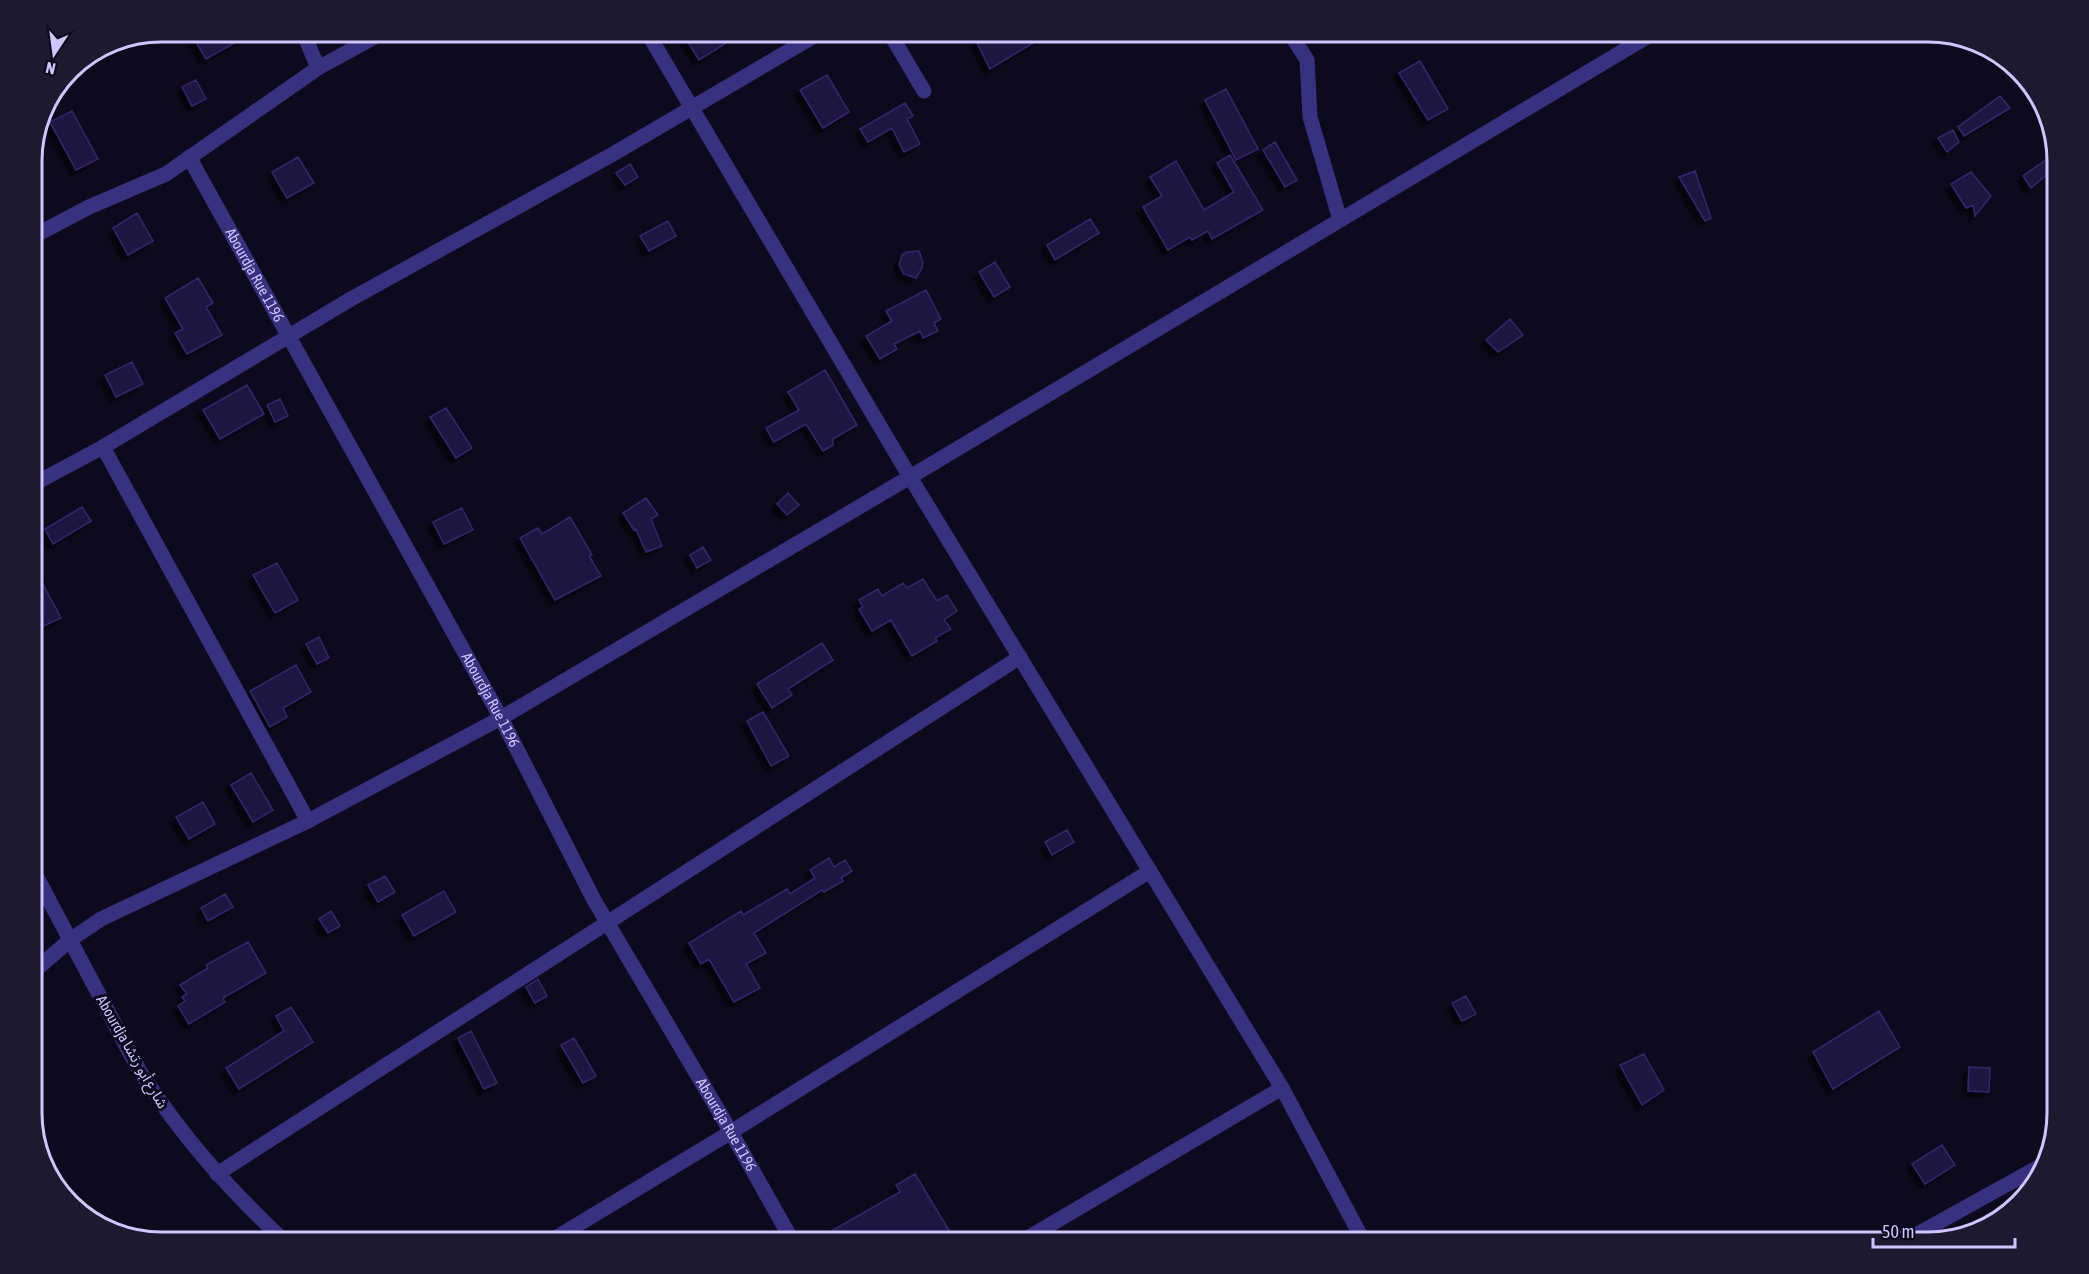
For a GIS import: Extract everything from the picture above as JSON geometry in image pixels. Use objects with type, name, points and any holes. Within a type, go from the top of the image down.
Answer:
[{"type":"street","points":[[307,42],[318,68]]},
{"type":"street","points":[[42,232],[89,207],[166,174],[318,68],[366,42]]},
{"type":"street","points":[[653,42],[910,477],[1282,1088],[1359,1232]]},
{"type":"street","points":[[42,480],[104,447],[351,299],[613,154],[804,42]]},
{"type":"street","points":[[895,42],[924,91]]},
{"type":"street","points":[[1295,42],[1307,60],[1310,117],[1340,220]]},
{"type":"street","points":[[42,965],[70,940],[101,919],[308,821],[501,718],[910,477],[1638,42]]},
{"type":"street","name":"Abourdja Rue 1196","points":[[189,157],[501,718],[608,923],[787,1232]]},
{"type":"street","points":[[104,447],[308,821]]},
{"type":"street","points":[[217,1174],[1020,657]]},
{"type":"street","points":[[566,1232],[731,1132],[1150,871]]},
{"type":"street","name":"Abourdja شارع أبو رتشا","points":[[42,887],[139,1070],[176,1124],[217,1174],[275,1232]]},
{"type":"street","points":[[1038,1232],[1282,1088]]},
{"type":"street","points":[[1921,1232],[2032,1171]]},
{"type":"building","points":[[196,42],[236,42],[206,59]]},
{"type":"building","points":[[688,42],[728,42],[699,60]]},
{"type":"building","points":[[976,42],[1035,42],[990,69]]},
{"type":"building","points":[[1420,61],[1448,109],[1428,120],[1399,73]]},
{"type":"building","points":[[827,75],[849,112],[823,128],[800,90]]},
{"type":"building","points":[[196,80],[206,99],[192,106],[182,87]]},
{"type":"building","points":[[1226,89],[1258,149],[1236,160],[1205,100]]},
{"type":"building","points":[[2000,96],[2010,108],[1964,136],[1958,127]]},
{"type":"building","points":[[905,103],[913,116],[907,119],[920,144],[904,152],[892,128],[868,142],[860,129]]},
{"type":"building","points":[[72,111],[98,159],[76,170],[50,122]]},
{"type":"building","points":[[1953,130],[1959,142],[1947,152],[1938,138]]},
{"type":"building","points":[[1275,142],[1297,180],[1285,187],[1263,150]]},
{"type":"building","points":[[1230,155],[1263,210],[1212,239],[1208,231],[1192,240],[1190,237],[1168,250],[1143,207],[1162,196],[1150,177],[1176,161],[1204,210],[1234,192],[1217,163]]},
{"type":"building","points":[[298,157],[314,183],[287,198],[272,172]]},
{"type":"building","points":[[2047,159],[2047,174],[2031,188],[2023,176]]},
{"type":"building","points":[[630,164],[638,177],[625,185],[616,173]]},
{"type":"building","points":[[1695,171],[1711,218],[1705,221],[1679,177]]},
{"type":"building","points":[[1971,172],[1991,196],[1975,216],[1973,205],[1966,208],[1951,184]]},
{"type":"building","points":[[137,213],[153,241],[128,255],[113,228]]},
{"type":"building","points":[[1090,219],[1099,233],[1055,260],[1047,245]]},
{"type":"building","points":[[668,221],[676,236],[649,251],[640,236]]},
{"type":"building","points":[[919,251],[923,263],[916,278],[904,274],[899,265],[902,255]]},
{"type":"building","points":[[995,262],[1010,287],[994,297],[979,272]]},
{"type":"building","points":[[198,278],[213,303],[206,307],[222,335],[187,354],[175,333],[183,329],[165,298]]},
{"type":"building","points":[[926,290],[941,319],[934,323],[938,331],[923,338],[920,331],[894,344],[897,349],[880,359],[866,336],[892,321],[886,311]]},
{"type":"building","points":[[1510,319],[1523,335],[1498,352],[1486,340]]},
{"type":"building","points":[[132,362],[143,384],[116,397],[105,375]]},
{"type":"building","points":[[825,370],[857,425],[833,439],[833,445],[823,451],[806,424],[774,442],[766,428],[799,410],[788,392]]},
{"type":"building","points":[[247,385],[264,414],[220,439],[203,410]]},
{"type":"building","points":[[280,399],[288,416],[275,422],[267,405]]},
{"type":"building","points":[[446,408],[472,448],[456,458],[430,417]]},
{"type":"building","points":[[788,493],[799,505],[787,515],[777,504]]},
{"type":"building","points":[[646,498],[658,515],[651,519],[662,546],[646,552],[636,529],[634,530],[623,513]]},
{"type":"building","points":[[82,507],[91,521],[53,544],[45,529]]},
{"type":"building","points":[[462,508],[473,530],[444,544],[433,522]]},
{"type":"building","points":[[570,517],[592,555],[589,556],[601,576],[555,600],[520,538],[538,528],[542,534]]},
{"type":"building","points":[[703,547],[711,560],[697,568],[690,555]]},
{"type":"building","points":[[277,563],[298,600],[275,613],[253,575]]},
{"type":"building","points":[[923,579],[937,601],[947,595],[957,611],[944,620],[951,629],[935,638],[937,641],[912,656],[891,620],[872,631],[859,609],[863,607],[859,600],[878,589],[882,596],[903,583],[907,588]]},
{"type":"building","points":[[42,583],[61,618],[42,627]]},
{"type":"building","points":[[319,637],[329,658],[317,664],[306,644]]},
{"type":"building","points":[[822,643],[833,660],[788,689],[792,695],[772,708],[757,684]]},
{"type":"building","points":[[296,665],[311,692],[283,708],[287,717],[270,727],[250,691]]},
{"type":"building","points":[[763,712],[789,756],[771,766],[747,721]]},
{"type":"building","points":[[251,773],[273,810],[253,822],[231,785]]},
{"type":"building","points":[[203,802],[215,824],[189,839],[176,817]]},
{"type":"building","points":[[1067,830],[1074,842],[1052,855],[1045,842]]},
{"type":"building","points":[[829,858],[834,867],[845,860],[852,871],[841,878],[843,881],[824,892],[822,890],[754,933],[766,953],[746,964],[760,988],[734,1002],[709,959],[701,964],[689,943],[741,911],[743,915],[787,889],[790,894],[815,878],[810,870]]},
{"type":"building","points":[[385,876],[395,892],[378,902],[368,885]]},
{"type":"building","points":[[444,891],[456,912],[414,936],[402,915]]},
{"type":"building","points":[[225,894],[233,907],[208,921],[201,908]]},
{"type":"building","points":[[331,911],[340,926],[328,933],[319,919]]},
{"type":"building","points":[[248,942],[266,973],[223,998],[225,1002],[189,1024],[178,1006],[185,1001],[182,997],[187,994],[180,985],[208,968],[206,965]]},
{"type":"building","points":[[538,979],[547,996],[535,1003],[526,987]]},
{"type":"building","points":[[1466,996],[1476,1014],[1462,1021],[1452,1003]]},
{"type":"building","points":[[291,1007],[313,1042],[239,1089],[226,1068],[284,1031],[276,1016]]},
{"type":"building","points":[[1879,1011],[1900,1047],[1833,1089],[1813,1052]]},
{"type":"building","points":[[471,1031],[497,1083],[484,1089],[458,1038]]},
{"type":"building","points":[[574,1038],[596,1076],[583,1083],[561,1045]]},
{"type":"building","points":[[1644,1054],[1664,1090],[1642,1105],[1620,1065]]},
{"type":"building","points":[[1969,1067],[1990,1068],[1989,1092],[1968,1091]]},
{"type":"building","points":[[1942,1145],[1955,1165],[1925,1184],[1912,1164]]},
{"type":"building","points":[[915,1174],[950,1232],[830,1232],[900,1192],[896,1185]]}]
